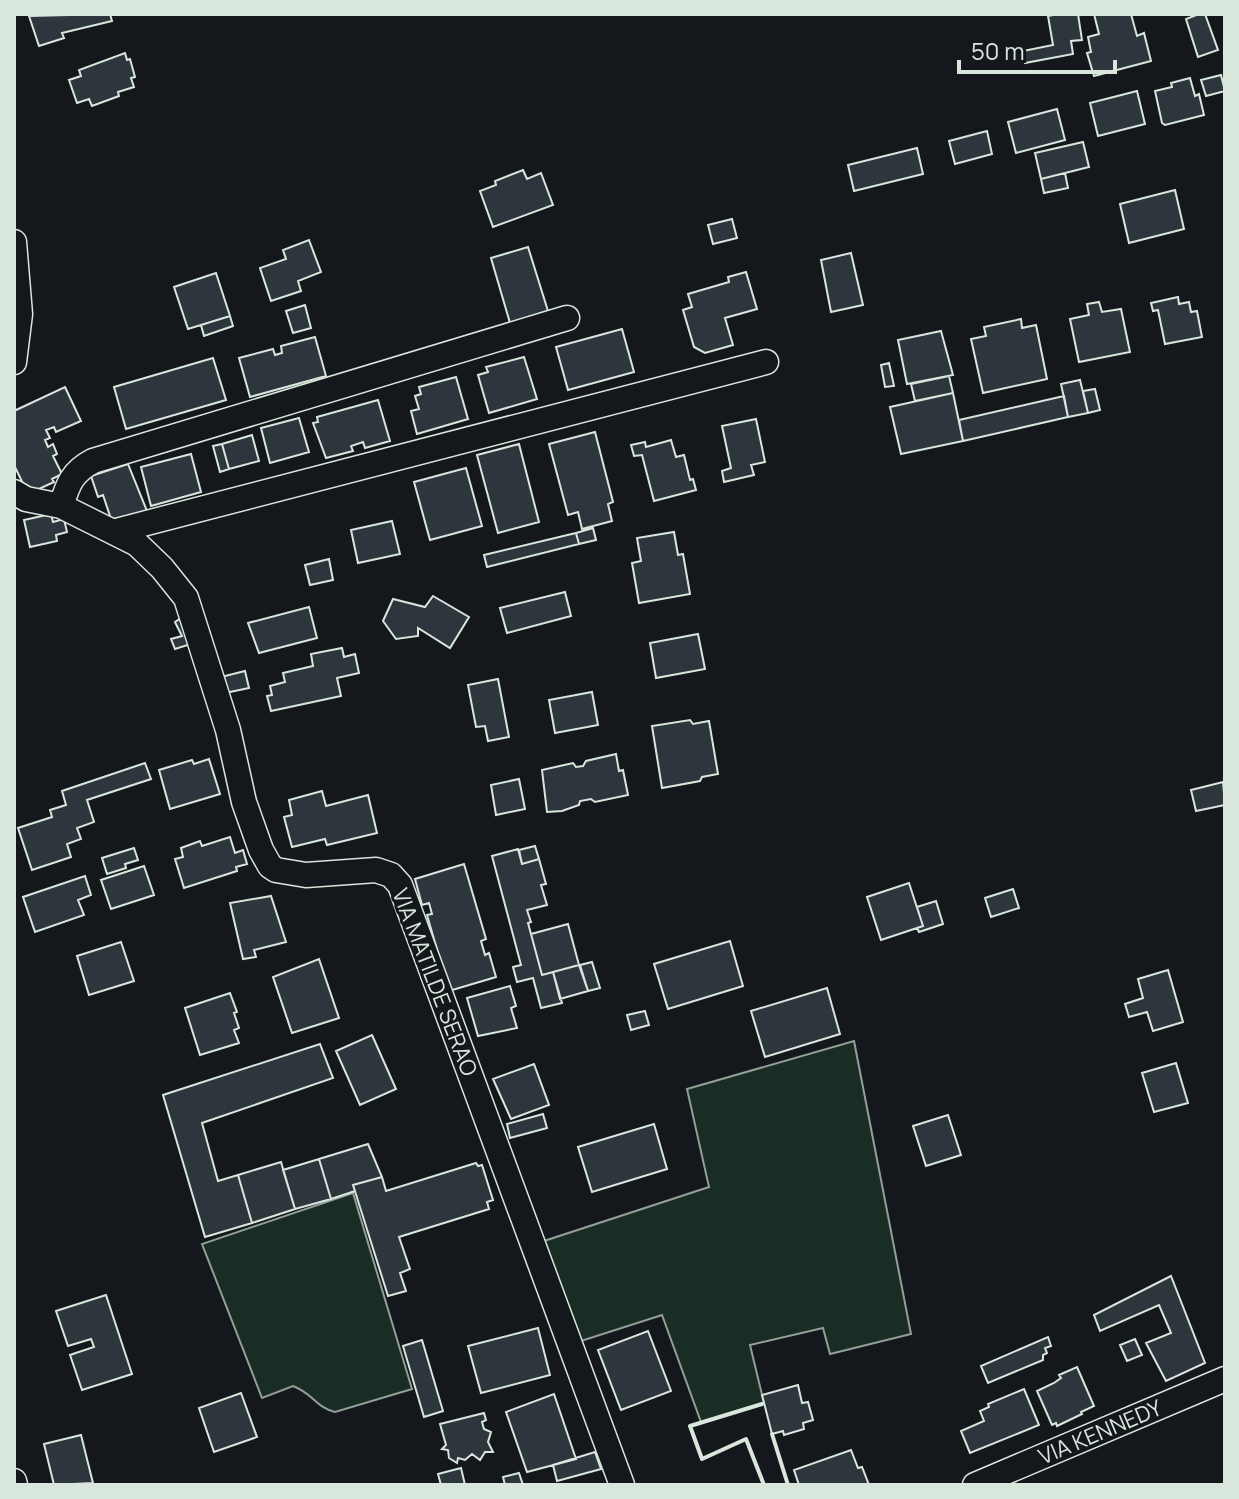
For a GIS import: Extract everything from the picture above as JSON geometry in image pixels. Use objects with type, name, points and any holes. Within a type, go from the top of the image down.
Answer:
[{"type":"street","points":[[14,242],[20,314],[14,362]]},
{"type":"street","points":[[61,506],[70,479],[77,469],[93,461],[567,318]]},
{"type":"street","points":[[116,531],[766,362]]},
{"type":"street","name":"VIA MATILDE SERAO","points":[[14,492],[26,499],[61,506],[116,531],[137,544],[186,598],[228,730],[244,802],[270,866],[276,870],[306,875],[376,870],[391,875],[400,885],[622,1485]]},
{"type":"street","name":"VIA KENNEDY","points":[[975,1485],[1225,1379]]},
{"type":"green space","points":[[854,1041],[911,1334],[830,1354],[823,1328],[750,1345],[764,1403],[701,1422],[662,1315],[578,1342],[541,1242],[709,1187],[687,1089]]},
{"type":"green space","points":[[353,1193],[412,1389],[335,1412],[293,1386],[262,1398],[202,1244]]},
{"type":"building","points":[[110,14],[112,21],[62,33],[64,38],[39,46],[29,16]]},
{"type":"building","points":[[1078,14],[1082,40],[1071,41],[1073,54],[1025,63],[1023,51],[1053,45],[1048,16]]},
{"type":"building","points":[[1094,14],[1131,14],[1137,36],[1144,33],[1151,61],[1094,76],[1087,53],[1091,52],[1088,37],[1099,34]]},
{"type":"building","points":[[1205,14],[1218,50],[1198,57],[1186,19]]},
{"type":"building","points":[[125,53],[135,77],[131,78],[134,87],[92,106],[89,99],[77,103],[69,80],[81,76],[79,70]]},
{"type":"building","points":[[1221,75],[1225,91],[1206,96],[1201,80]]},
{"type":"building","points":[[1190,78],[1195,96],[1199,94],[1204,115],[1165,125],[1155,91]]},
{"type":"building","points":[[1137,91],[1145,124],[1098,136],[1090,103]]},
{"type":"building","points":[[1057,109],[1065,140],[1016,153],[1008,122]]},
{"type":"building","points":[[987,131],[992,154],[955,164],[949,141]]},
{"type":"building","points":[[1083,142],[1089,167],[1041,179],[1035,153]]},
{"type":"building","points":[[917,148],[923,174],[854,191],[848,165]]},
{"type":"building","points":[[523,170],[527,179],[541,173],[553,205],[493,227],[480,191],[496,185],[495,181]]},
{"type":"building","points":[[1065,173],[1068,188],[1044,193],[1041,179]]},
{"type":"building","points":[[1175,190],[1184,229],[1129,243],[1120,204]]},
{"type":"building","points":[[732,219],[737,238],[713,244],[708,225]]},
{"type":"building","points":[[309,240],[321,272],[298,281],[301,291],[271,301],[260,268],[286,259],[283,250]]},
{"type":"building","points":[[528,247],[548,311],[510,323],[491,258]]},
{"type":"building","points":[[851,253],[863,305],[831,312],[821,260]]},
{"type":"building","points":[[746,272],[757,309],[725,318],[733,345],[705,353],[694,347],[683,310],[692,307],[688,294],[729,282],[728,277]]},
{"type":"building","points":[[216,273],[230,316],[188,329],[174,287]]},
{"type":"building","points":[[1178,297],[1179,304],[1189,302],[1191,312],[1197,311],[1202,337],[1165,344],[1158,310],[1153,311],[1151,303]]},
{"type":"building","points":[[1099,302],[1102,312],[1121,309],[1130,352],[1079,362],[1070,319],[1089,315],[1087,304]]},
{"type":"building","points":[[305,305],[311,328],[293,333],[286,311]]},
{"type":"building","points":[[230,316],[233,326],[204,336],[201,325]]},
{"type":"building","points":[[1021,319],[1022,328],[1036,325],[1047,379],[983,393],[971,339],[986,336],[984,327]]},
{"type":"building","points":[[622,329],[634,372],[568,390],[556,347]]},
{"type":"building","points":[[941,331],[953,375],[907,384],[898,340]]},
{"type":"building","points":[[315,337],[326,376],[250,397],[239,358],[273,349],[275,355],[282,353],[281,346]]},
{"type":"building","points":[[524,357],[537,399],[489,413],[478,375],[488,372],[486,367]]},
{"type":"building","points":[[213,358],[226,400],[126,429],[114,387]]},
{"type":"building","points":[[889,363],[894,386],[885,387],[881,365]]},
{"type":"building","points":[[949,376],[953,393],[915,401],[911,384]]},
{"type":"building","points":[[456,377],[468,419],[417,434],[411,411],[419,409],[415,396],[421,394],[419,387]]},
{"type":"building","points":[[1080,380],[1088,413],[1068,417],[1061,384]]},
{"type":"building","points":[[65,387],[81,421],[56,432],[54,427],[46,430],[50,438],[45,440],[48,447],[53,444],[57,454],[53,456],[62,474],[52,479],[54,482],[28,494],[14,465],[14,411]]},
{"type":"building","points":[[1095,389],[1100,410],[1088,413],[1083,391]]},
{"type":"building","points":[[953,393],[963,441],[901,454],[890,407]]},
{"type":"building","points":[[1064,396],[1068,417],[963,441],[959,420]]},
{"type":"building","points":[[378,400],[390,441],[365,448],[363,442],[351,446],[353,451],[326,458],[313,423],[318,422],[317,417]]},
{"type":"building","points":[[299,418],[309,452],[270,463],[261,428]]},
{"type":"building","points":[[756,419],[765,462],[751,465],[754,475],[724,482],[722,471],[731,468],[722,426]]},
{"type":"building","points":[[595,432],[613,502],[608,504],[612,521],[582,529],[578,512],[568,515],[549,444]]},
{"type":"building","points":[[252,435],[259,461],[229,469],[222,444]]},
{"type":"building","points":[[671,440],[676,457],[684,455],[690,480],[693,479],[696,490],[654,501],[642,455],[634,456],[631,445],[645,442],[646,447]]},
{"type":"building","points":[[222,444],[229,469],[220,472],[213,446]]},
{"type":"building","points":[[519,444],[539,522],[498,533],[477,455]]},
{"type":"building","points":[[191,454],[201,492],[151,506],[141,467]]},
{"type":"building","points":[[128,464],[147,511],[112,522],[103,495],[98,497],[91,476]]},
{"type":"building","points":[[466,468],[482,526],[430,540],[414,482]]},
{"type":"building","points":[[51,514],[53,522],[64,519],[67,532],[56,535],[57,541],[30,547],[24,520]]},
{"type":"building","points":[[392,521],[400,554],[358,563],[351,530]]},
{"type":"building","points":[[593,528],[596,540],[579,544],[576,533]]},
{"type":"building","points":[[674,532],[678,555],[683,554],[690,594],[639,603],[632,563],[641,561],[637,538]]},
{"type":"building","points":[[576,533],[579,544],[487,567],[484,555]]},
{"type":"building","points":[[329,559],[333,580],[310,585],[305,565]]},
{"type":"building","points":[[565,592],[571,616],[507,633],[500,608]]},
{"type":"building","points":[[433,596],[469,617],[450,648],[418,628],[418,636],[396,639],[383,621],[393,599],[425,607]]},
{"type":"building","points":[[309,607],[317,638],[259,653],[248,623]]},
{"type":"building","points":[[181,618],[194,643],[175,649],[171,639],[182,636],[175,622]]},
{"type":"building","points":[[698,634],[705,669],[656,678],[650,643]]},
{"type":"building","points":[[342,648],[344,657],[355,654],[359,673],[337,678],[341,696],[271,711],[267,696],[272,695],[270,686],[285,682],[283,673],[313,666],[311,654]]},
{"type":"building","points":[[245,671],[249,688],[225,693],[221,677]]},
{"type":"building","points":[[498,679],[509,737],[488,741],[485,726],[476,727],[468,685]]},
{"type":"building","points":[[592,692],[598,725],[555,733],[549,700]]},
{"type":"building","points":[[690,720],[693,724],[709,721],[718,774],[702,777],[700,781],[662,788],[652,726]]},
{"type":"building","points":[[616,754],[628,795],[595,802],[591,799],[580,801],[579,805],[562,811],[547,812],[542,770],[573,763],[576,767],[583,766],[586,761]]},
{"type":"building","points":[[209,759],[220,794],[170,809],[159,770],[192,760],[194,764]]},
{"type":"building","points":[[145,763],[151,779],[87,800],[94,822],[77,828],[81,839],[67,844],[71,857],[32,870],[18,828],[52,817],[50,810],[66,805],[62,791]]},
{"type":"building","points":[[519,779],[525,809],[496,815],[491,785]]},
{"type":"building","points":[[1223,782],[1225,805],[1196,811],[1191,790]]},
{"type":"building","points":[[322,791],[326,806],[368,795],[377,833],[327,845],[325,839],[292,847],[284,817],[292,815],[289,800]]},
{"type":"building","points":[[230,837],[235,853],[243,850],[247,864],[236,867],[237,871],[184,888],[175,859],[183,857],[181,848],[200,841],[202,846]]},
{"type":"building","points":[[535,846],[539,859],[522,864],[519,850]]},
{"type":"building","points":[[134,848],[138,860],[107,874],[102,858]]},
{"type":"building","points":[[518,849],[522,864],[539,859],[546,884],[541,885],[547,905],[527,910],[531,922],[528,923],[542,975],[553,972],[562,1003],[541,1008],[533,978],[517,982],[513,967],[521,965],[492,856]]},
{"type":"building","points":[[464,864],[486,939],[481,941],[485,955],[489,953],[496,977],[449,991],[427,915],[432,914],[429,903],[422,905],[415,879]]},
{"type":"building","points":[[144,866],[154,895],[111,909],[101,880]]},
{"type":"building","points":[[85,876],[91,895],[78,900],[84,915],[35,932],[23,897]]},
{"type":"building","points":[[909,883],[923,926],[881,940],[867,897]]},
{"type":"building","points":[[1013,889],[1019,908],[991,917],[985,898]]},
{"type":"building","points":[[271,896],[286,942],[254,950],[256,957],[243,959],[230,903]]},
{"type":"building","points":[[936,901],[943,924],[919,932],[917,928],[923,926],[917,907]]},
{"type":"building","points":[[568,924],[579,965],[542,975],[531,934]]},
{"type":"building","points":[[730,941],[743,986],[668,1009],[654,964]]},
{"type":"building","points":[[121,942],[134,981],[89,995],[77,956]]},
{"type":"building","points":[[319,959],[339,1018],[292,1033],[273,977]]},
{"type":"building","points":[[592,962],[600,988],[588,991],[580,965]]},
{"type":"building","points":[[579,965],[588,991],[560,999],[553,972]]},
{"type":"building","points":[[1168,970],[1183,1022],[1153,1031],[1147,1012],[1129,1017],[1125,1004],[1143,998],[1138,979]]},
{"type":"building","points":[[510,986],[516,1006],[511,1008],[517,1028],[478,1036],[467,998]]},
{"type":"building","points":[[827,988],[840,1034],[765,1057],[751,1011]]},
{"type":"building","points":[[230,993],[237,1012],[234,1013],[239,1028],[234,1030],[239,1043],[200,1055],[185,1008]]},
{"type":"building","points":[[645,1011],[649,1025],[631,1030],[627,1015]]},
{"type":"building","points":[[372,1035],[396,1089],[360,1105],[336,1051]]},
{"type":"building","points":[[320,1044],[333,1078],[202,1123],[218,1181],[238,1175],[252,1223],[205,1237],[163,1095]]},
{"type":"building","points":[[1176,1063],[1188,1103],[1154,1112],[1142,1073]]},
{"type":"building","points":[[534,1064],[549,1105],[511,1119],[493,1079]]},
{"type":"building","points":[[543,1114],[547,1128],[510,1138],[507,1124]]},
{"type":"building","points":[[948,1115],[961,1155],[926,1166],[913,1126]]},
{"type":"building","points":[[654,1124],[667,1169],[592,1192],[578,1147]]},
{"type":"building","points":[[368,1144],[382,1177],[353,1185],[355,1191],[331,1199],[319,1159]]},
{"type":"building","points":[[319,1159],[331,1199],[295,1209],[283,1170]]},
{"type":"building","points":[[281,1162],[295,1209],[252,1223],[238,1175]]},
{"type":"building","points":[[476,1163],[482,1165],[493,1200],[487,1202],[489,1209],[399,1237],[410,1269],[400,1273],[406,1291],[388,1296],[353,1185],[382,1177],[386,1191]]},
{"type":"building","points":[[1171,1276],[1205,1363],[1166,1381],[1146,1343],[1171,1333],[1159,1305],[1100,1331],[1094,1315]]},
{"type":"building","points":[[106,1295],[132,1374],[82,1390],[70,1355],[94,1347],[91,1339],[68,1346],[56,1311]]},
{"type":"building","points":[[538,1328],[550,1375],[481,1393],[468,1346]]},
{"type":"building","points":[[648,1331],[671,1391],[621,1410],[598,1350]]},
{"type":"building","points":[[1048,1337],[1051,1346],[1045,1348],[1047,1353],[1043,1355],[1043,1360],[988,1383],[981,1366]]},
{"type":"building","points":[[1135,1339],[1142,1355],[1127,1361],[1120,1345]]},
{"type":"building","points":[[422,1340],[443,1411],[424,1417],[403,1346]]},
{"type":"building","points":[[1077,1367],[1094,1406],[1057,1426],[1056,1423],[1052,1425],[1037,1391],[1061,1378],[1059,1375]]},
{"type":"building","points":[[798,1385],[802,1403],[808,1402],[813,1420],[803,1423],[804,1429],[784,1435],[783,1431],[772,1434],[762,1395]]},
{"type":"building","points":[[1024,1389],[1039,1425],[970,1453],[961,1431],[984,1421],[980,1411],[989,1407],[988,1404]]},
{"type":"building","points":[[241,1393],[257,1437],[214,1452],[199,1408]]},
{"type":"building","points":[[554,1394],[576,1459],[527,1472],[506,1412]]},
{"type":"building","points":[[484,1413],[486,1420],[482,1422],[484,1429],[491,1432],[488,1442],[493,1452],[485,1452],[480,1460],[472,1454],[465,1460],[458,1458],[457,1463],[449,1458],[448,1450],[442,1449],[446,1445],[440,1424]]},
{"type":"building","points":[[81,1435],[93,1483],[54,1485],[44,1444]]},
{"type":"building","points":[[851,1450],[869,1485],[799,1485],[794,1470]]},
{"type":"building","points":[[595,1452],[601,1469],[557,1481],[553,1465]]},
{"type":"building","points":[[461,1468],[465,1485],[441,1485],[438,1474]]},
{"type":"building","points":[[519,1473],[523,1485],[505,1485],[503,1477]]},
{"type":"wall","points":[[762,1404],[690,1426],[702,1459],[746,1439],[764,1485]]},
{"type":"wall","points":[[772,1434],[788,1485]]}]
